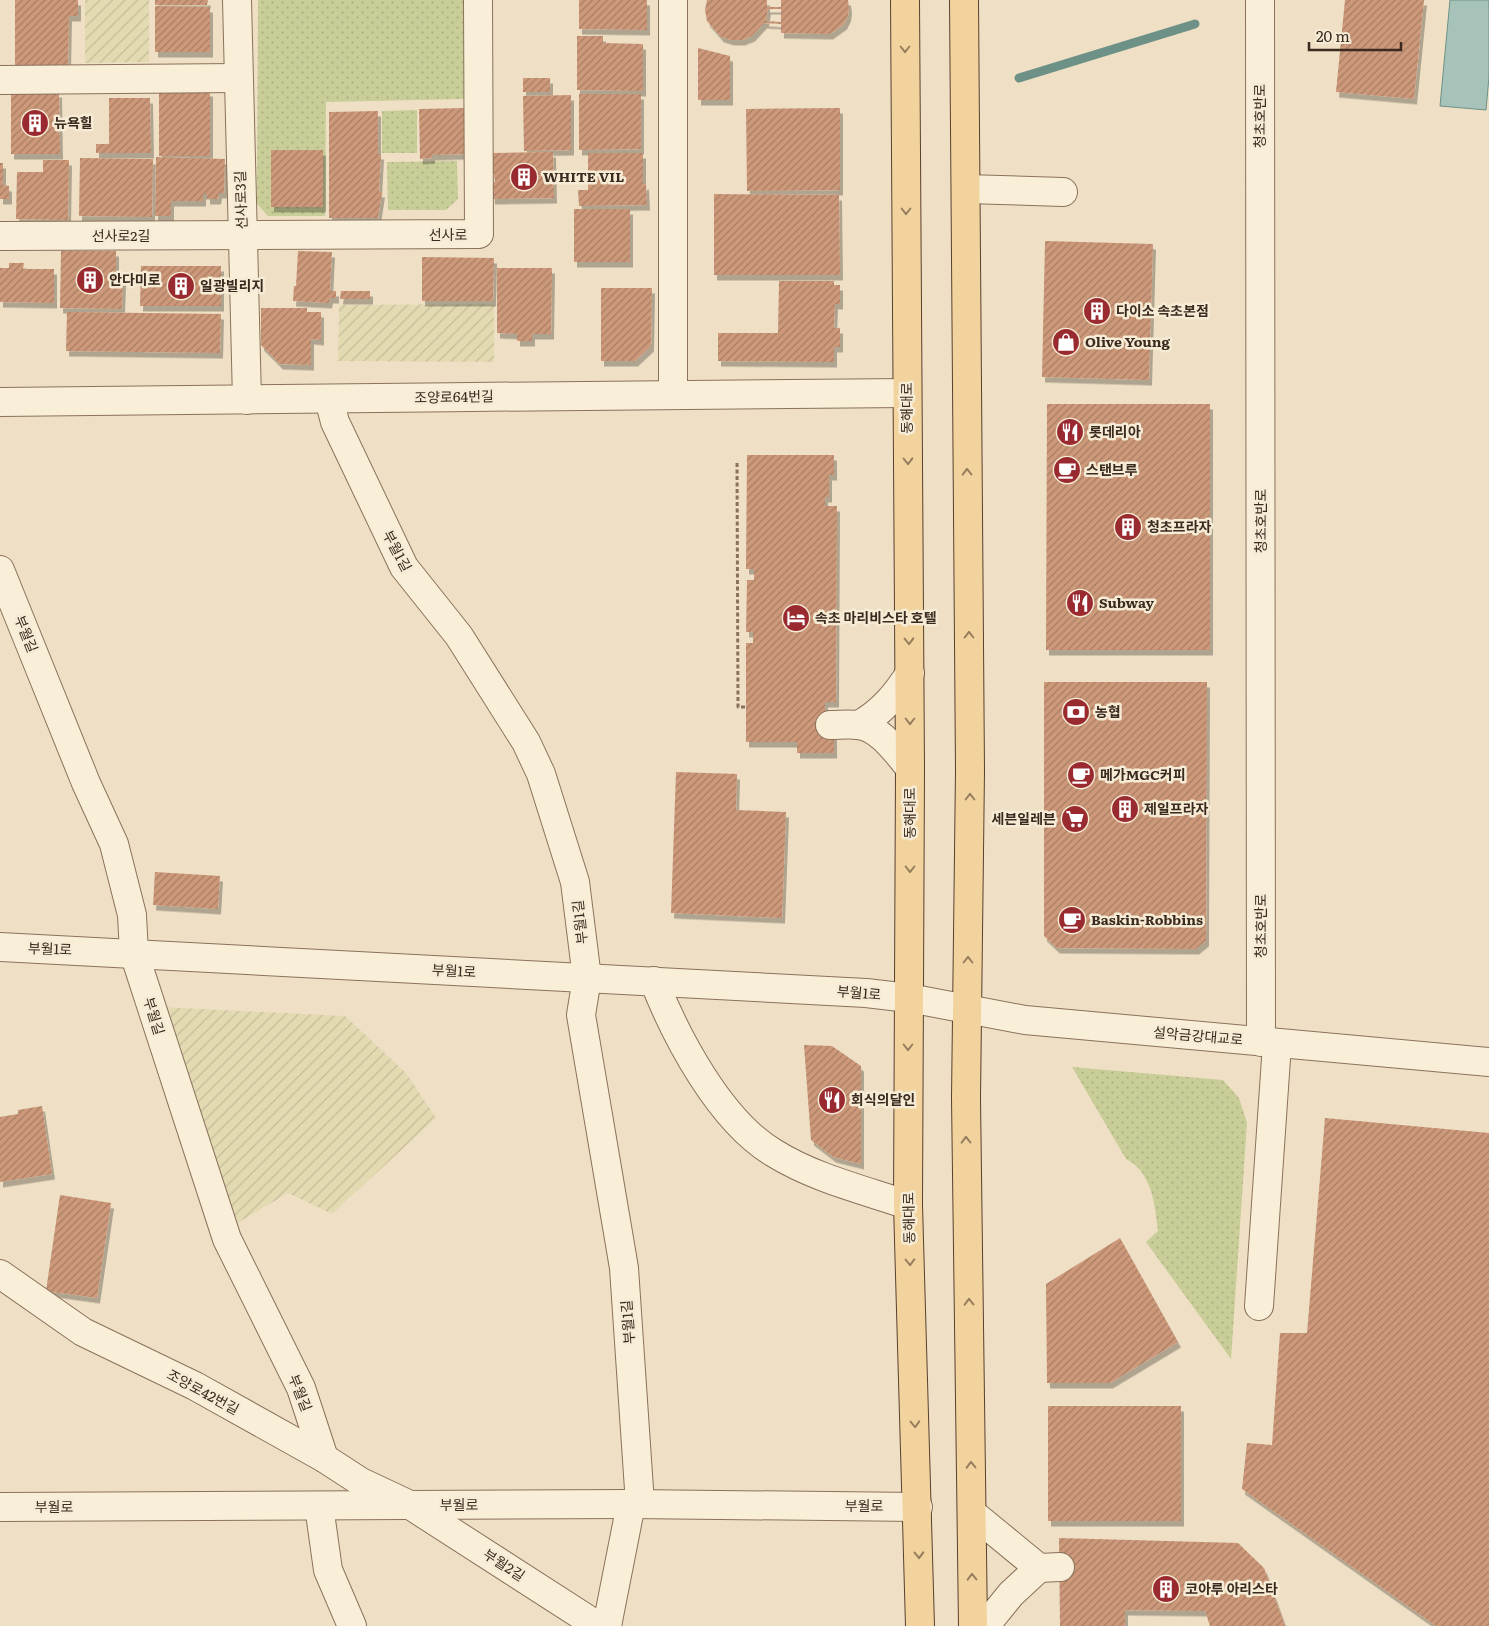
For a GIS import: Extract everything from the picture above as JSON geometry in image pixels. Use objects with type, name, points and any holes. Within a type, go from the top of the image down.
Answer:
[{"type":"main road","name":"동해대로","points":[[905,0],[910,673],[908,1205],[920,1626]]},
{"type":"main road","points":[[964,0],[970,771],[966,1098],[973,1626]]},
{"type":"street","name":"선사로3길","points":[[237,0],[246,400]]},
{"type":"street","name":"선사로","points":[[242,236],[479,234],[478,0]]},
{"type":"street","points":[[673,0],[673,393]]},
{"type":"street","name":"청초호반로","points":[[1259,1306],[1269,1043],[1260,0]]},
{"type":"street","points":[[0,80],[238,78]]},
{"type":"street","points":[[966,189],[1063,192]]},
{"type":"street","name":"선사로2길","points":[[0,236],[242,236]]},
{"type":"street","name":"조양로64번길","points":[[0,402],[673,393],[907,393]]},
{"type":"street","name":"부월1길","points":[[328,399],[335,422],[404,567],[459,636],[535,759],[576,882],[587,978],[581,1015],[624,1268],[636,1504],[607,1626]]},
{"type":"street","name":"부월길","points":[[0,570],[86,783],[114,844],[132,915],[134,953],[227,1238],[301,1388],[324,1458]]},
{"type":"street","points":[[860,725],[894,697],[910,673]]},
{"type":"street","points":[[830,725],[860,725],[886,741],[910,768]]},
{"type":"street","name":"부월1로","points":[[0,947],[654,981],[866,993],[909,998]]},
{"type":"street","points":[[654,981],[670,1021],[697,1067],[736,1121],[753,1138],[773,1153],[811,1171],[908,1205]]},
{"type":"street","name":"설악금강대교로","points":[[909,998],[1025,1020],[1489,1062]]},
{"type":"street","name":"조양로42번길","points":[[0,1274],[83,1332],[195,1386],[324,1458],[361,1482],[410,1505]]},
{"type":"street","name":"부월로","points":[[0,1507],[636,1504],[918,1506]]},
{"type":"street","name":"부월2길","points":[[410,1505],[598,1626]]},
{"type":"street","points":[[319,1506],[328,1570],[352,1626]]},
{"type":"street","points":[[972,1513],[1049,1567],[1011,1594],[985,1626]]},
{"type":"path","points":[[737,463],[738,707],[746,707]]},
{"type":"shaded area","points":[[85,0],[149,0],[149,62],[85,63]]},
{"type":"shaded area","points":[[494,304],[494,362],[338,361],[339,305]]},
{"type":"shaded area","points":[[161,1007],[345,1016],[406,1073],[436,1118],[332,1214],[288,1193],[234,1225]]},
{"type":"green space","points":[[258,0],[463,0],[464,99],[326,102],[325,216],[268,216],[257,204]]},
{"type":"green space","points":[[417,110],[417,153],[382,153],[382,111]]},
{"type":"green space","points":[[457,161],[458,199],[446,210],[388,210],[387,162]]},
{"type":"green space","points":[[1072,1067],[1223,1080],[1239,1098],[1247,1123],[1231,1359],[1146,1242],[1158,1231],[1151,1190],[1142,1172],[1126,1159]]},
{"type":"water","points":[[1450,0],[1489,0],[1489,77],[1486,110],[1440,106]]},
{"type":"building","points":[[15,0],[78,0],[78,16],[69,16],[68,65],[15,65]]},
{"type":"building","points":[[155,0],[208,0],[207,5],[155,5]]},
{"type":"building","points":[[579,0],[647,0],[647,30],[579,29]]},
{"type":"building","points":[[707,0],[767,0],[767,7],[781,7],[781,0],[848,0],[849,8],[844,24],[830,34],[781,33],[781,24],[764,23],[752,36],[742,40],[731,40],[721,37],[707,21],[705,10]],"holes":[[[768,9],[781,9],[781,22],[766,21]]]},
{"type":"building","points":[[1345,0],[1424,0],[1414,99],[1336,92]]},
{"type":"building","points":[[155,6],[210,7],[210,52],[155,52]]},
{"type":"building","points":[[577,36],[603,36],[603,43],[643,44],[643,91],[577,90]]},
{"type":"building","points":[[698,48],[730,56],[730,100],[698,100]]},
{"type":"building","points":[[523,78],[550,78],[550,92],[523,92]]},
{"type":"building","points":[[159,91],[210,91],[210,156],[159,156]]},
{"type":"building","name":"뉴욕힐","points":[[59,92],[60,154],[11,154],[11,93]]},
{"type":"building","points":[[579,94],[641,94],[641,149],[579,150]]},
{"type":"building","points":[[571,95],[571,150],[524,151],[523,96]]},
{"type":"building","points":[[109,98],[150,98],[151,153],[96,153],[96,144],[109,144]]},
{"type":"building","points":[[464,108],[465,154],[432,155],[432,158],[420,159],[419,109]]},
{"type":"building","points":[[840,108],[840,190],[747,191],[746,109]]},
{"type":"building","points":[[378,111],[378,154],[381,154],[379,192],[382,192],[378,218],[329,218],[329,112]]},
{"type":"building","points":[[271,150],[323,150],[323,207],[271,207]]},
{"type":"building","name":"WHITE VIL","points":[[553,152],[554,198],[492,199],[491,182],[495,182],[494,173],[491,173],[490,153]]},
{"type":"building","points":[[588,153],[643,153],[643,185],[646,184],[647,205],[579,206],[578,190],[588,190]]},
{"type":"building","points":[[156,157],[225,159],[224,193],[219,193],[218,199],[207,199],[207,194],[203,194],[203,201],[171,201],[171,216],[155,216]]},
{"type":"building","points":[[80,158],[153,159],[152,217],[79,216]]},
{"type":"building","points":[[43,160],[69,160],[68,220],[16,219],[17,172],[43,172]]},
{"type":"building","points":[[0,163],[3,163],[3,185],[9,186],[9,199],[0,199]]},
{"type":"building","points":[[714,194],[839,195],[840,275],[714,275]]},
{"type":"building","points":[[574,209],[630,209],[630,262],[574,262]]},
{"type":"building","name":"다이소 속초본점","points":[[1045,241],[1153,244],[1149,380],[1042,377]]},
{"type":"building","name":"안다미로","points":[[61,251],[116,251],[116,280],[123,280],[122,309],[60,308]]},
{"type":"building","points":[[298,251],[332,252],[330,291],[336,291],[336,298],[330,298],[329,303],[293,301]]},
{"type":"building","points":[[422,257],[494,258],[493,301],[422,301]]},
{"type":"building","points":[[9,263],[24,263],[23,269],[54,269],[54,303],[0,302],[0,268],[9,268]]},
{"type":"building","name":"일광빌리지","points":[[141,266],[221,266],[221,306],[140,306]]},
{"type":"building","points":[[497,268],[552,268],[551,334],[532,334],[532,341],[517,341],[517,334],[497,333]]},
{"type":"building","points":[[779,281],[834,281],[834,285],[840,285],[840,304],[835,304],[834,328],[840,328],[840,347],[834,347],[834,362],[718,361],[718,333],[778,333]]},
{"type":"building","points":[[601,288],[652,288],[651,346],[635,361],[601,361]]},
{"type":"building","points":[[341,291],[370,291],[370,299],[340,299]]},
{"type":"building","points":[[261,308],[307,308],[307,312],[321,312],[321,340],[311,339],[311,365],[280,364],[261,345]]},
{"type":"building","points":[[67,312],[221,314],[220,353],[66,351]]},
{"type":"building","name":"청초프라자","points":[[1047,404],[1210,404],[1210,650],[1046,650]]},
{"type":"building","points":[[747,455],[834,455],[834,475],[829,475],[829,497],[825,497],[825,506],[837,506],[836,702],[825,702],[825,714],[834,735],[834,753],[797,753],[797,742],[746,742],[746,643],[753,643],[753,632],[746,632],[747,580],[754,580],[754,569],[746,569]]},
{"type":"building","name":"제일프라자","points":[[1044,682],[1207,682],[1206,941],[1196,949],[1057,948],[1044,936]]},
{"type":"building","points":[[676,772],[737,774],[736,810],[786,812],[782,918],[671,913]]},
{"type":"building","points":[[155,872],[220,876],[218,909],[153,905]]},
{"type":"building","points":[[804,1045],[832,1046],[861,1066],[861,1164],[833,1157],[811,1140]]},
{"type":"building","points":[[42,1106],[52,1174],[0,1182],[0,1117],[18,1114],[18,1110]]},
{"type":"building","points":[[1325,1118],[1489,1133],[1489,1626],[1436,1626],[1242,1489],[1247,1443],[1272,1445],[1280,1333],[1307,1333]]},
{"type":"building","points":[[60,1195],[111,1203],[97,1298],[46,1291]]},
{"type":"building","points":[[1120,1238],[1178,1342],[1110,1383],[1047,1383],[1046,1284]]},
{"type":"building","points":[[1048,1406],[1181,1406],[1181,1521],[1048,1521]]},
{"type":"building","name":"코아루 아리스타","points":[[1059,1538],[1238,1543],[1264,1568],[1285,1626],[1210,1626],[1205,1611],[1125,1610],[1125,1626],[1060,1626]]},
{"type":"waterway","points":[[1019,78],[1195,24]]},
{"type":"place","name":"뉴욕힐","points":[[35,123]]},
{"type":"place","name":"WHITE VIL","points":[[524,177]]},
{"type":"place","name":"안다미로","points":[[90,280]]},
{"type":"place","name":"일광빌리지","points":[[181,286]]},
{"type":"place","name":"다이소 속초본점","points":[[1097,311]]},
{"type":"place","name":"Olive Young","points":[[1066,342]]},
{"type":"place","name":"롯데리아","points":[[1070,432]]},
{"type":"place","name":"스탠브루","points":[[1067,470]]},
{"type":"place","name":"청초프라자","points":[[1128,527]]},
{"type":"place","name":"Subway","points":[[1080,603]]},
{"type":"place","name":"속초 마리비스타 호텔","points":[[796,618]]},
{"type":"place","name":"농협","points":[[1076,712]]},
{"type":"place","name":"메가MGC커피","points":[[1081,775]]},
{"type":"place","name":"제일프라자","points":[[1125,809]]},
{"type":"place","name":"세븐일레븐","points":[[1075,819]]},
{"type":"place","name":"Baskin-Robbins","points":[[1072,920]]},
{"type":"place","name":"회식의달인","points":[[832,1100]]},
{"type":"place","name":"코아루 아리스타","points":[[1166,1589]]}]
